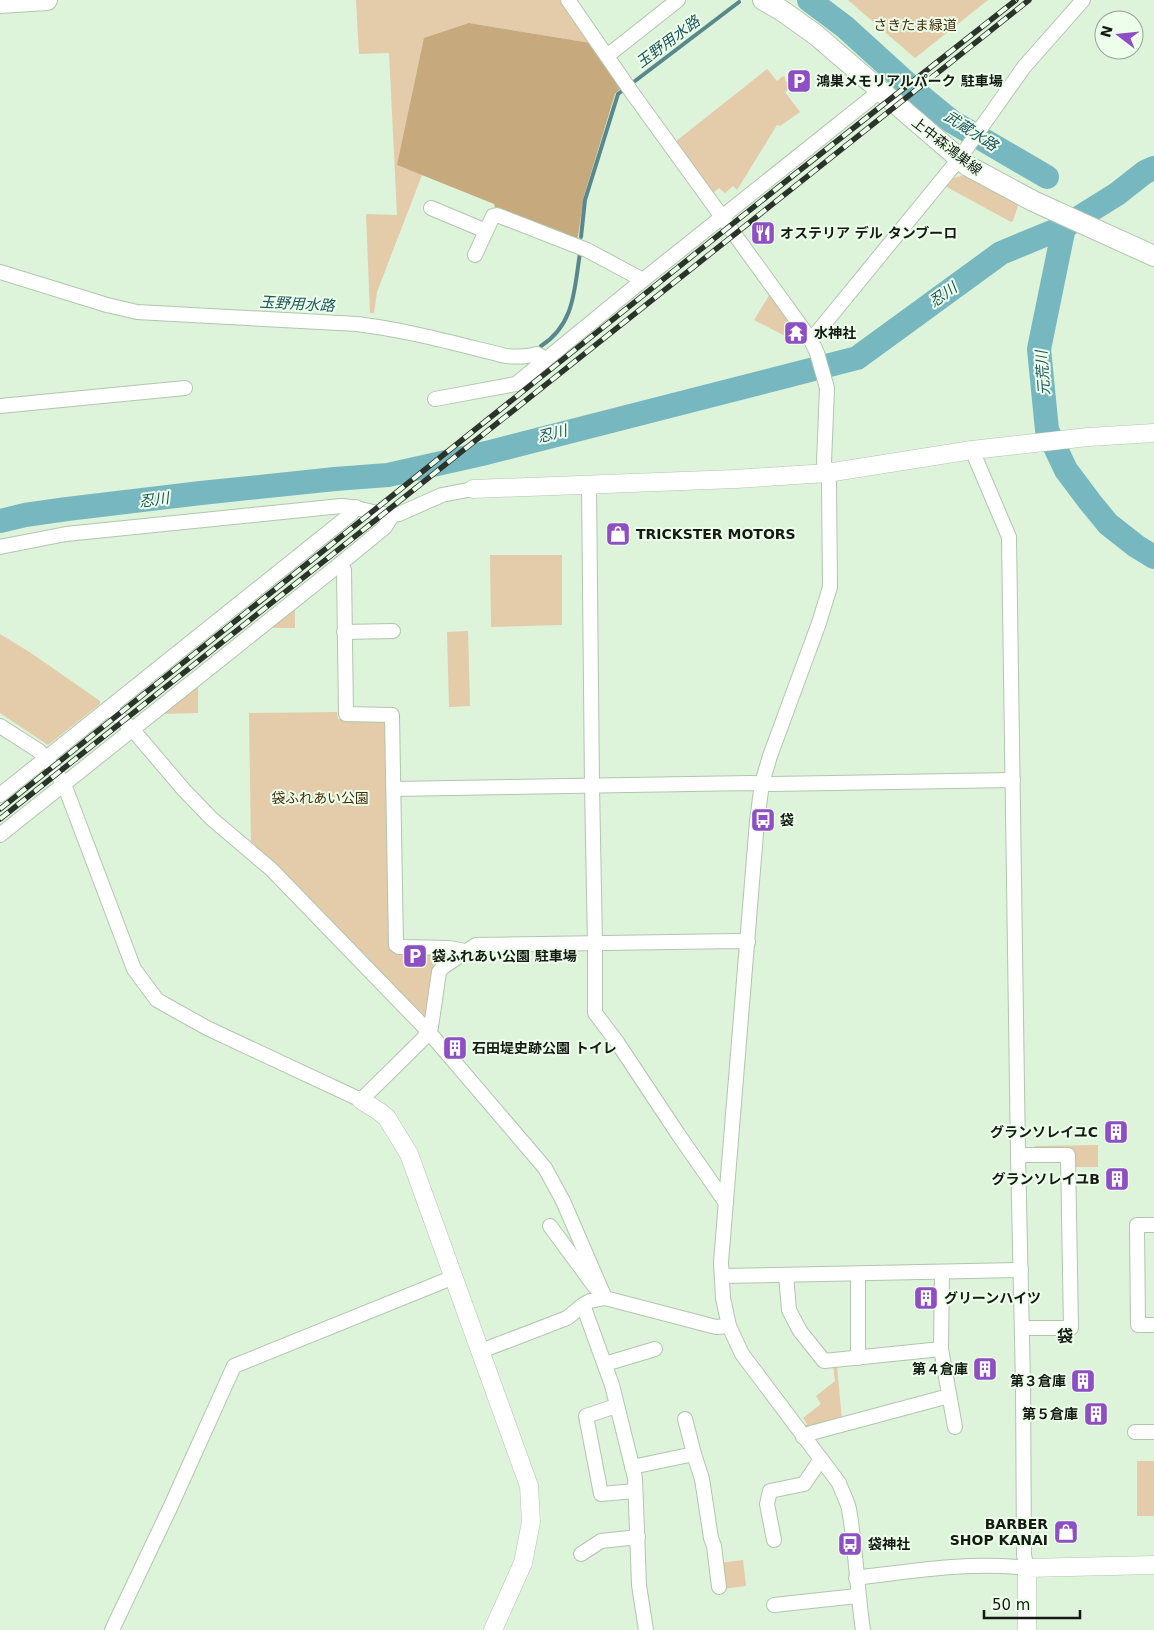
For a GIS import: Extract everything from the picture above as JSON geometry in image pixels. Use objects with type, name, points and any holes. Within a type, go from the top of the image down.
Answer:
[{"type":"main road","points":[[0,3],[47,0]]},
{"type":"main road","name":"上中森鴻巣線","points":[[763,0],[799,22],[880,91],[963,154],[985,176],[1033,201],[1154,256]]},
{"type":"street","points":[[568,0],[811,340],[817,353],[827,388],[824,462],[829,483],[830,587],[762,783],[757,821],[726,1203],[722,1276],[723,1298],[729,1326],[748,1363],[839,1483],[848,1507],[863,1630]]},
{"type":"street","points":[[607,56],[678,0]]},
{"type":"street","points":[[811,340],[963,154],[1024,67],[1083,0]]},
{"type":"street","points":[[435,399],[516,384],[880,91]]},
{"type":"street","points":[[431,208],[486,231]]},
{"type":"street","points":[[475,255],[493,216],[497,215],[587,250],[643,280]]},
{"type":"street","points":[[0,272],[137,312],[376,326],[506,356],[532,356],[537,354],[545,359]]},
{"type":"street","points":[[0,406],[185,388]]},
{"type":"street","points":[[0,547],[66,534],[342,506],[356,507],[392,516],[442,495],[473,489],[735,479],[826,473],[972,450],[1088,436],[1154,433]]},
{"type":"street","points":[[972,450],[1009,538],[1024,1555],[1027,1568],[1027,1630]]},
{"type":"street","points":[[589,484],[595,1013],[617,1042],[726,1203]]},
{"type":"street","points":[[0,795],[351,514],[356,507]]},
{"type":"street","points":[[0,835],[340,564],[385,527],[392,516]]},
{"type":"street","points":[[340,564],[344,570],[346,714],[392,715],[396,944],[399,947],[449,948],[465,951]]},
{"type":"street","points":[[344,632],[393,631]]},
{"type":"street","points":[[109,708],[133,730],[184,790],[212,819],[278,876],[428,1031],[546,1168],[563,1201],[604,1298]]},
{"type":"street","points":[[0,726],[39,751],[64,784],[134,969],[157,1000],[208,1028],[279,1060],[360,1100],[380,1112],[387,1118],[409,1154],[529,1486],[531,1522],[523,1563],[493,1630]]},
{"type":"street","points":[[394,789],[1013,780]]},
{"type":"street","points":[[360,1100],[423,1039],[431,1027],[439,972],[443,967],[476,945],[748,942]]},
{"type":"street","points":[[1018,1155],[1068,1155],[1071,1328],[1022,1328]]},
{"type":"street","points":[[1154,1225],[1137,1225],[1138,1325],[1154,1325]]},
{"type":"street","points":[[550,1226],[604,1298]]},
{"type":"street","points":[[722,1276],[1021,1270]]},
{"type":"street","points":[[942,1272],[941,1349],[948,1396],[955,1426]]},
{"type":"street","points":[[858,1274],[858,1358]]},
{"type":"street","points":[[786,1275],[789,1310],[800,1331],[824,1361],[941,1349]]},
{"type":"street","points":[[112,1630],[234,1366],[454,1276]]},
{"type":"street","points":[[481,1351],[567,1318],[590,1301],[604,1298],[716,1327],[729,1326]]},
{"type":"street","points":[[583,1305],[612,1385],[632,1467],[636,1491],[639,1585],[646,1630]]},
{"type":"street","points":[[605,1364],[655,1349]]},
{"type":"street","points":[[803,1437],[811,1433],[948,1396]]},
{"type":"street","points":[[616,1406],[586,1416],[601,1494],[636,1491]]},
{"type":"street","points":[[685,1419],[702,1479],[719,1587]]},
{"type":"street","points":[[1135,1432],[1154,1432]]},
{"type":"street","points":[[632,1467],[694,1454]]},
{"type":"street","points":[[774,1540],[767,1504],[770,1491],[804,1484],[821,1459]]},
{"type":"street","points":[[582,1554],[601,1541],[638,1538]]},
{"type":"street","points":[[856,1578],[917,1570],[951,1568],[1154,1565]]},
{"type":"street","points":[[774,1605],[858,1596]]},
{"type":"green space","points":[[356,0],[561,0],[591,43],[469,23],[397,165],[422,175],[377,292],[374,313],[370,313],[366,214],[397,215],[389,53],[359,54]]},
{"type":"green space","name":"さきたま緑道","points":[[848,0],[988,0],[915,58]]},
{"type":"green space","points":[[767,69],[777,81],[783,76],[791,84],[791,87],[785,92],[800,112],[780,126],[777,125],[737,190],[733,186],[725,193],[719,188],[712,194],[675,142]]},
{"type":"green space","points":[[967,174],[1019,202],[1013,221],[1011,222],[945,186],[951,179]]},
{"type":"green space","points":[[770,294],[796,330],[791,339],[754,320]]},
{"type":"green space","points":[[490,555],[562,555],[562,625],[491,627]]},
{"type":"green space","points":[[295,607],[295,628],[270,628]]},
{"type":"green space","points":[[468,631],[470,706],[449,707],[447,632]]},
{"type":"green space","points":[[0,634],[100,701],[100,704],[48,745],[0,713]]},
{"type":"green space","points":[[198,685],[198,713],[161,714]]},
{"type":"green space","name":"袋ふれあい公園","points":[[337,712],[338,719],[384,717],[389,721],[391,950],[445,950],[449,954],[438,959],[434,965],[425,1024],[251,846],[249,713]]},
{"type":"green space","points":[[1098,1145],[1098,1167],[1073,1167],[1073,1150],[1035,1150],[1035,1146]]},
{"type":"green space","points":[[833,1365],[837,1365],[842,1421],[811,1430],[803,1428],[807,1424],[803,1418],[821,1404],[816,1396],[835,1381]]},
{"type":"green space","points":[[1137,1461],[1154,1461],[1154,1516],[1137,1516]]},
{"type":"green space","points":[[743,1560],[746,1586],[722,1589],[719,1563]]},
{"type":"shaded area","points":[[469,23],[591,43],[622,87],[615,94],[584,196],[577,243],[496,210],[494,204],[397,165],[424,38]]},
{"type":"waterway","name":"武蔵水路","points":[[809,0],[845,27],[951,121],[1047,177]]},
{"type":"waterway","name":"玉野用水路","points":[[635,81],[739,2]]},
{"type":"waterway","name":"玉野用水路","points":[[581,237],[585,200],[618,94],[622,91]]},
{"type":"waterway","name":"忍川","points":[[0,521],[67,509],[201,493],[388,475],[486,453],[857,358],[1001,253],[1064,227],[1117,194],[1145,172],[1154,168]]},
{"type":"waterway","name":"元荒川","points":[[1064,227],[1039,349],[1047,430],[1066,470],[1108,524],[1136,546],[1154,557]]},
{"type":"waterway","name":"玉野用水路","points":[[541,346],[561,327],[567,317],[574,293],[580,253]]},
{"type":"railway","points":[[0,809],[795,174],[1016,0]]},
{"type":"railway","points":[[0,819],[1029,0]]},
{"type":"place","name":"鴻巣メモリアルパーク 駐車場","points":[[799,81]]},
{"type":"place","name":"オステリア デル タンブーロ","points":[[763,233]]},
{"type":"place","name":"水神社","points":[[796,333]]},
{"type":"place","name":"TRICKSTER MOTORS","points":[[618,534]]},
{"type":"place","name":"袋","points":[[763,820]]},
{"type":"place","name":"袋ふれあい公園 駐車場","points":[[415,956]]},
{"type":"place","name":"石田堤史跡公園 トイレ","points":[[455,1048]]},
{"type":"place","name":"グランソレイユC","points":[[1116,1132]]},
{"type":"place","name":"グランソレイユB","points":[[1117,1179]]},
{"type":"place","name":"グリーンハイツ","points":[[926,1298]]},
{"type":"place","name":"第４倉庫","points":[[985,1369]]},
{"type":"place","name":"第３倉庫","points":[[1083,1381]]},
{"type":"place","name":"第５倉庫","points":[[1096,1414]]},
{"type":"place","name":"BARBER SHOP KANAI","points":[[1066,1532]]},
{"type":"place","name":"袋神社","points":[[850,1544]]},
{"type":"district","name":"袋","points":[[1065,1336]]}]
